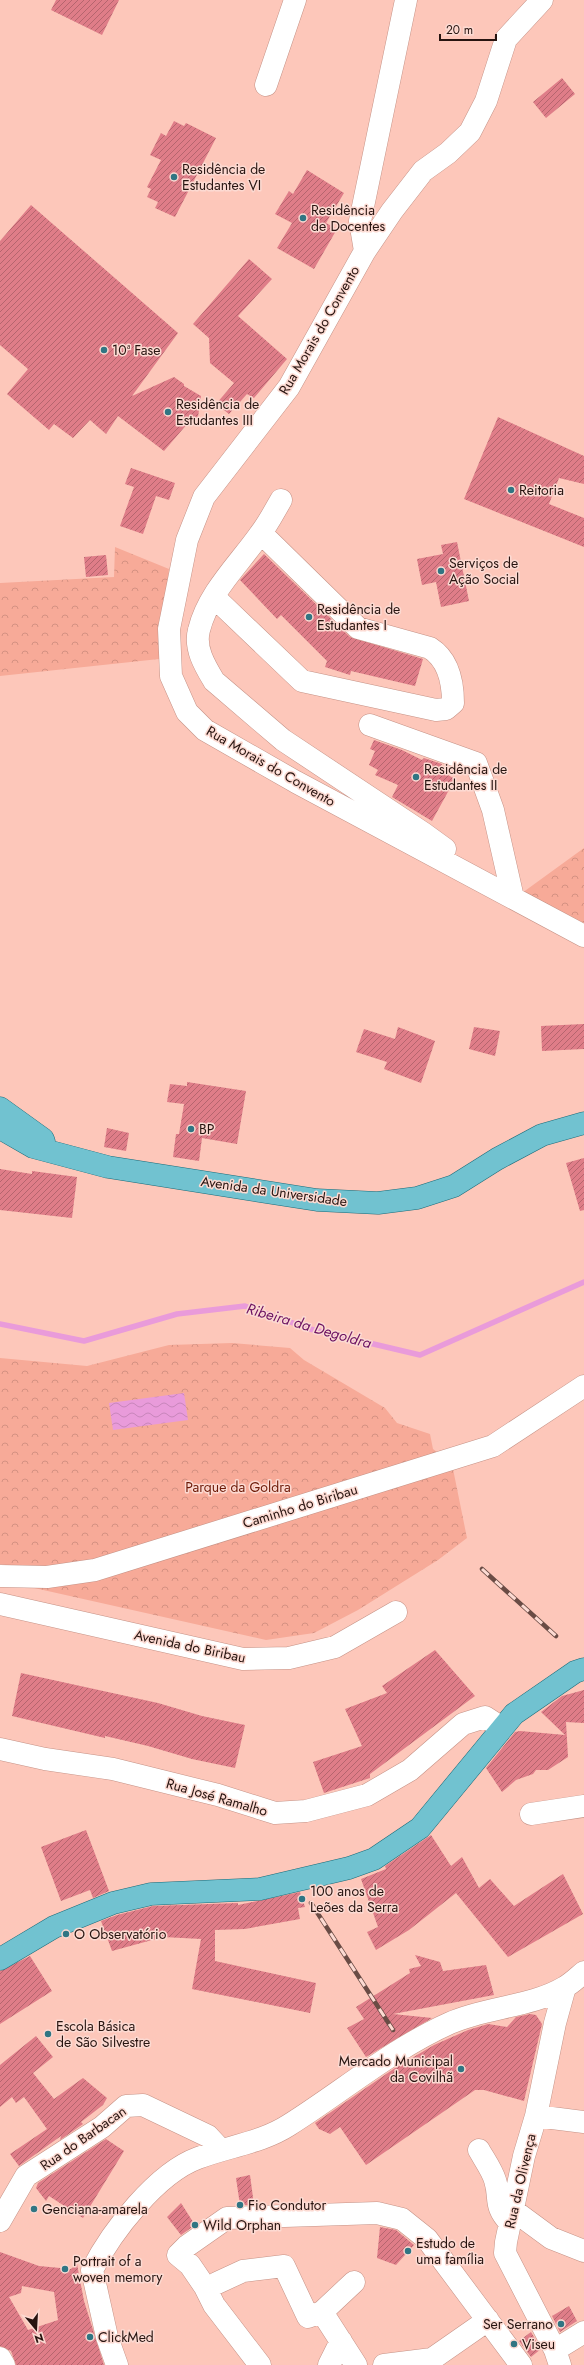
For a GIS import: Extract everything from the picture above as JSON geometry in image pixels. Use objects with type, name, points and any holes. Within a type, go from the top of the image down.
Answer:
[{"type":"main road","points":[[0,1108],[43,1139],[46,1149]]},
{"type":"main road","name":"Avenida da Universidade","points":[[0,1128],[33,1147],[46,1149],[73,1159],[108,1167],[317,1200],[378,1204],[417,1198],[454,1186],[497,1159],[542,1135],[584,1123]]},
{"type":"main road","points":[[0,1959],[54,1927],[113,1903],[151,1894],[260,1889],[349,1868],[374,1859],[420,1828],[502,1728],[523,1706],[575,1672],[584,1669]]},
{"type":"street","points":[[266,85],[295,0]]},
{"type":"street","points":[[365,250],[360,221],[406,0]]},
{"type":"street","name":"Rua Morais do Convento","points":[[542,0],[506,39],[486,100],[470,132],[448,153],[423,172],[392,211],[365,250],[289,387],[204,497],[187,540],[169,629],[171,676],[187,712],[205,730],[296,782],[584,936]]},
{"type":"street","points":[[281,500],[261,533],[214,596],[199,630],[199,652],[214,681],[283,740],[423,833],[505,894]]},
{"type":"street","points":[[214,596],[302,680],[436,710],[446,709],[453,703],[450,674],[439,654],[430,648],[354,625],[261,533]]},
{"type":"street","points":[[370,725],[476,763],[493,810],[505,894]]},
{"type":"street","name":"Caminho do Biribau","points":[[0,1576],[46,1577],[95,1570],[493,1446],[584,1386]]},
{"type":"street","name":"Avenida do Biribau","points":[[0,1604],[243,1659],[289,1658],[334,1647],[396,1612]]},
{"type":"street","name":"Rua José Ramalho","points":[[0,1749],[45,1759],[113,1769],[218,1795],[275,1813],[306,1811],[366,1795],[410,1770],[463,1724],[485,1717],[502,1728]]},
{"type":"street","points":[[531,1814],[584,1806]]},
{"type":"street","points":[[117,2365],[107,2337],[92,2270],[101,2252],[137,2205],[174,2172],[197,2158],[221,2150],[258,2141],[288,2126],[401,2049],[452,2022],[548,1995],[565,1987],[584,1972]]},
{"type":"street","name":"Rua da Olivença","points":[[557,2357],[506,2253],[524,2156],[536,2116],[555,2023],[565,1987]]},
{"type":"street","name":"Rua do Barbacan","points":[[0,2221],[26,2176],[102,2127],[126,2106],[143,2105],[208,2136],[221,2150]]},
{"type":"street","points":[[536,2116],[584,2122]]},
{"type":"street","points":[[479,2150],[495,2180],[497,2200],[502,2214],[512,2216],[551,2238],[584,2251]]},
{"type":"street","points":[[260,2365],[214,2305],[205,2287],[190,2265],[178,2255],[187,2246],[227,2218],[377,2213],[402,2219],[427,2239],[521,2365]]},
{"type":"street","points":[[217,2283],[243,2271],[284,2266],[308,2317],[322,2312],[354,2282]]},
{"type":"street","points":[[322,2312],[356,2365]]},
{"type":"street","points":[[384,2365],[432,2359],[488,2320]]},
{"type":"street","points":[[557,2357],[584,2332]]},
{"type":"street","points":[[328,2365],[341,2341]]},
{"type":"street","points":[[0,2358],[2,2364]]},
{"type":"green space","points":[[115,547],[169,569],[159,659],[0,676],[0,583],[114,577]]},
{"type":"green space","points":[[584,848],[584,925],[522,893]]},
{"type":"green space","name":"Parque da Goldra","points":[[232,1343],[290,1348],[304,1360],[385,1408],[397,1423],[430,1434],[433,1449],[452,1464],[467,1538],[438,1560],[358,1610],[314,1633],[266,1640],[12,1583],[6,1565],[0,1564],[0,1358],[87,1366],[169,1345]]},
{"type":"water","points":[[184,1393],[188,1420],[113,1430],[109,1403]]},
{"type":"building","points":[[56,0],[119,0],[102,35],[51,10]]},
{"type":"building","points":[[562,78],[575,94],[546,118],[533,102]]},
{"type":"building","name":"Residência de Estudantes VI","points":[[174,121],[184,126],[186,123],[216,138],[175,217],[155,208],[158,202],[147,197],[151,189],[147,187],[161,160],[150,155],[161,133],[166,136]]},
{"type":"building","name":"Residência de Docentes","points":[[307,170],[344,193],[326,223],[337,229],[314,269],[277,248],[292,223],[275,214],[289,191],[293,194]]},
{"type":"building","points":[[31,205],[178,333],[132,396],[174,377],[184,384],[184,386],[201,396],[197,424],[188,423],[164,451],[118,416],[106,434],[90,420],[73,438],[54,424],[49,430],[7,394],[28,369],[0,345],[0,241]]},
{"type":"building","points":[[249,259],[272,279],[238,316],[287,359],[254,398],[247,394],[229,414],[216,404],[234,383],[210,363],[209,338],[193,324]]},
{"type":"building","name":"Reitoria","points":[[498,417],[584,456],[584,484],[559,478],[549,504],[584,518],[584,547],[464,499]]},
{"type":"building","points":[[131,468],[175,483],[169,500],[156,496],[143,534],[120,526],[134,487],[125,484]]},
{"type":"building","name":"Serviços de Ação Social","points":[[457,542],[469,601],[441,607],[436,582],[422,585],[417,559],[443,554],[441,545]]},
{"type":"building","name":"Residência de Estudantes I","points":[[264,554],[350,637],[423,659],[415,686],[351,671],[350,675],[325,667],[327,661],[281,615],[277,619],[240,580]]},
{"type":"building","points":[[106,555],[108,575],[86,577],[84,557]]},
{"type":"building","name":"Residência de Estudantes II","points":[[374,740],[402,750],[422,760],[424,758],[442,764],[439,770],[455,779],[432,821],[392,797],[398,785],[375,775],[378,770],[369,765],[375,751],[370,749]]},
{"type":"building","points":[[584,1024],[584,1049],[542,1051],[541,1026]]},
{"type":"building","points":[[398,1027],[435,1041],[421,1083],[384,1069],[387,1062],[356,1052],[364,1029],[395,1039]]},
{"type":"building","points":[[474,1027],[500,1031],[495,1056],[469,1049]]},
{"type":"building","points":[[187,1082],[246,1091],[237,1144],[202,1138],[199,1161],[173,1157],[176,1134],[179,1134],[184,1104],[167,1102],[170,1084],[187,1086]]},
{"type":"building","points":[[107,1128],[129,1133],[126,1151],[104,1147]]},
{"type":"building","points":[[584,1158],[584,1210],[580,1211],[566,1163]]},
{"type":"building","points":[[0,1169],[32,1174],[32,1171],[77,1177],[72,1218],[0,1210]]},
{"type":"building","points":[[435,1650],[475,1696],[370,1774],[370,1778],[324,1793],[313,1762],[362,1746],[345,1709],[387,1693],[382,1686]]},
{"type":"building","points":[[21,1673],[158,1703],[202,1716],[245,1725],[235,1768],[192,1759],[148,1746],[105,1736],[105,1738],[12,1716]]},
{"type":"building","points":[[584,1690],[584,1723],[566,1722],[568,1757],[548,1770],[536,1770],[533,1774],[516,1780],[502,1792],[486,1768],[515,1732],[520,1731],[565,1735],[541,1712],[562,1696]]},
{"type":"building","points":[[86,1830],[109,1891],[93,1898],[90,1890],[61,1901],[41,1847]]},
{"type":"building","points":[[431,1835],[451,1866],[462,1857],[479,1888],[490,1879],[514,1906],[563,1874],[583,1914],[508,1957],[456,1893],[409,1930],[376,1950],[367,1932],[378,1927],[361,1879],[386,1869],[385,1866]]},
{"type":"building","points":[[300,1892],[305,1907],[298,1908],[300,1919],[245,1929],[215,1930],[215,1961],[316,1983],[310,2013],[192,1989],[201,1939],[163,1937],[112,1951],[101,1921],[117,1915],[153,1906],[238,1903],[238,1905]]},
{"type":"building","points":[[415,1955],[440,1962],[443,1971],[486,1965],[494,1995],[393,2014],[432,2018],[366,2057],[347,2028],[364,2019],[356,2007],[410,1973],[409,1969],[421,1966]]},
{"type":"building","points":[[30,1956],[52,1991],[0,2024],[0,1971]]},
{"type":"building","name":"Mercado Municipal da Covilhã","points":[[530,2014],[536,2015],[542,2024],[524,2101],[484,2090],[475,2090],[366,2165],[340,2127],[330,2134],[319,2129],[315,2123],[395,2068],[434,2045],[468,2030],[488,2024],[507,2027],[516,2017]]},
{"type":"building","points":[[36,2036],[53,2057],[33,2073],[54,2099],[83,2078],[107,2098],[103,2105],[81,2122],[83,2124],[60,2140],[61,2136],[19,2166],[10,2154],[47,2129],[24,2097],[16,2103],[12,2097],[0,2107],[0,2065]]},
{"type":"building","points":[[106,2139],[124,2151],[83,2218],[49,2196],[46,2201],[36,2188],[38,2183]]},
{"type":"building","points":[[250,2175],[254,2205],[240,2205],[236,2178]]},
{"type":"building","points":[[181,2203],[195,2225],[181,2235],[167,2217]]},
{"type":"building","points":[[380,2227],[396,2230],[414,2245],[396,2265],[377,2258]]},
{"type":"building","points":[[0,2252],[39,2266],[71,2269],[77,2264],[84,2301],[104,2365],[16,2365],[11,2351],[0,2346]],"holes":[[[22,2286],[54,2292],[58,2320],[28,2330],[9,2297],[21,2293]]]},
{"type":"building","points":[[569,2306],[577,2321],[560,2332],[552,2316]]},
{"type":"building","points":[[531,2332],[541,2349],[531,2357],[519,2341]]},
{"type":"waterway","name":"Ribeira da Degoldra","points":[[0,1324],[84,1341],[177,1314],[245,1306],[310,1329],[420,1355],[584,1282]]},
{"type":"railway","points":[[482,1569],[556,1636]]},
{"type":"railway","points":[[311,1903],[393,2030]]},
{"type":"place","name":"Residência de Estudantes VI","points":[[174,177]]},
{"type":"place","name":"Residência de Docentes","points":[[303,218]]},
{"type":"place","name":"10ª Fase","points":[[104,350]]},
{"type":"place","name":"Residência de Estudantes III","points":[[168,412]]},
{"type":"place","name":"Reitoria","points":[[511,490]]},
{"type":"place","name":"Serviços de Ação Social","points":[[441,571]]},
{"type":"place","name":"Residência de Estudantes I","points":[[309,617]]},
{"type":"place","name":"Residência de Estudantes II","points":[[416,777]]},
{"type":"place","name":"BP","points":[[191,1129]]},
{"type":"place","name":"100 anos de Leões da Serra","points":[[302,1899]]},
{"type":"place","name":"O Observatório","points":[[66,1934]]},
{"type":"place","name":"Escola Básica de São Silvestre","points":[[48,2034]]},
{"type":"place","name":"Mercado Municipal da Covilhã","points":[[461,2069]]},
{"type":"place","name":"Fio Condutor","points":[[240,2205]]},
{"type":"place","name":"Genciana-amarela","points":[[34,2209]]},
{"type":"place","name":"Wild Orphan","points":[[195,2225]]},
{"type":"place","name":"Estudo de uma família","points":[[408,2251]]},
{"type":"place","name":"Portrait of a woven memory","points":[[65,2269]]},
{"type":"place","name":"Ser Serrano","points":[[561,2324]]},
{"type":"place","name":"ClickMed","points":[[90,2337]]},
{"type":"place","name":"Viseu","points":[[514,2344]]}]
